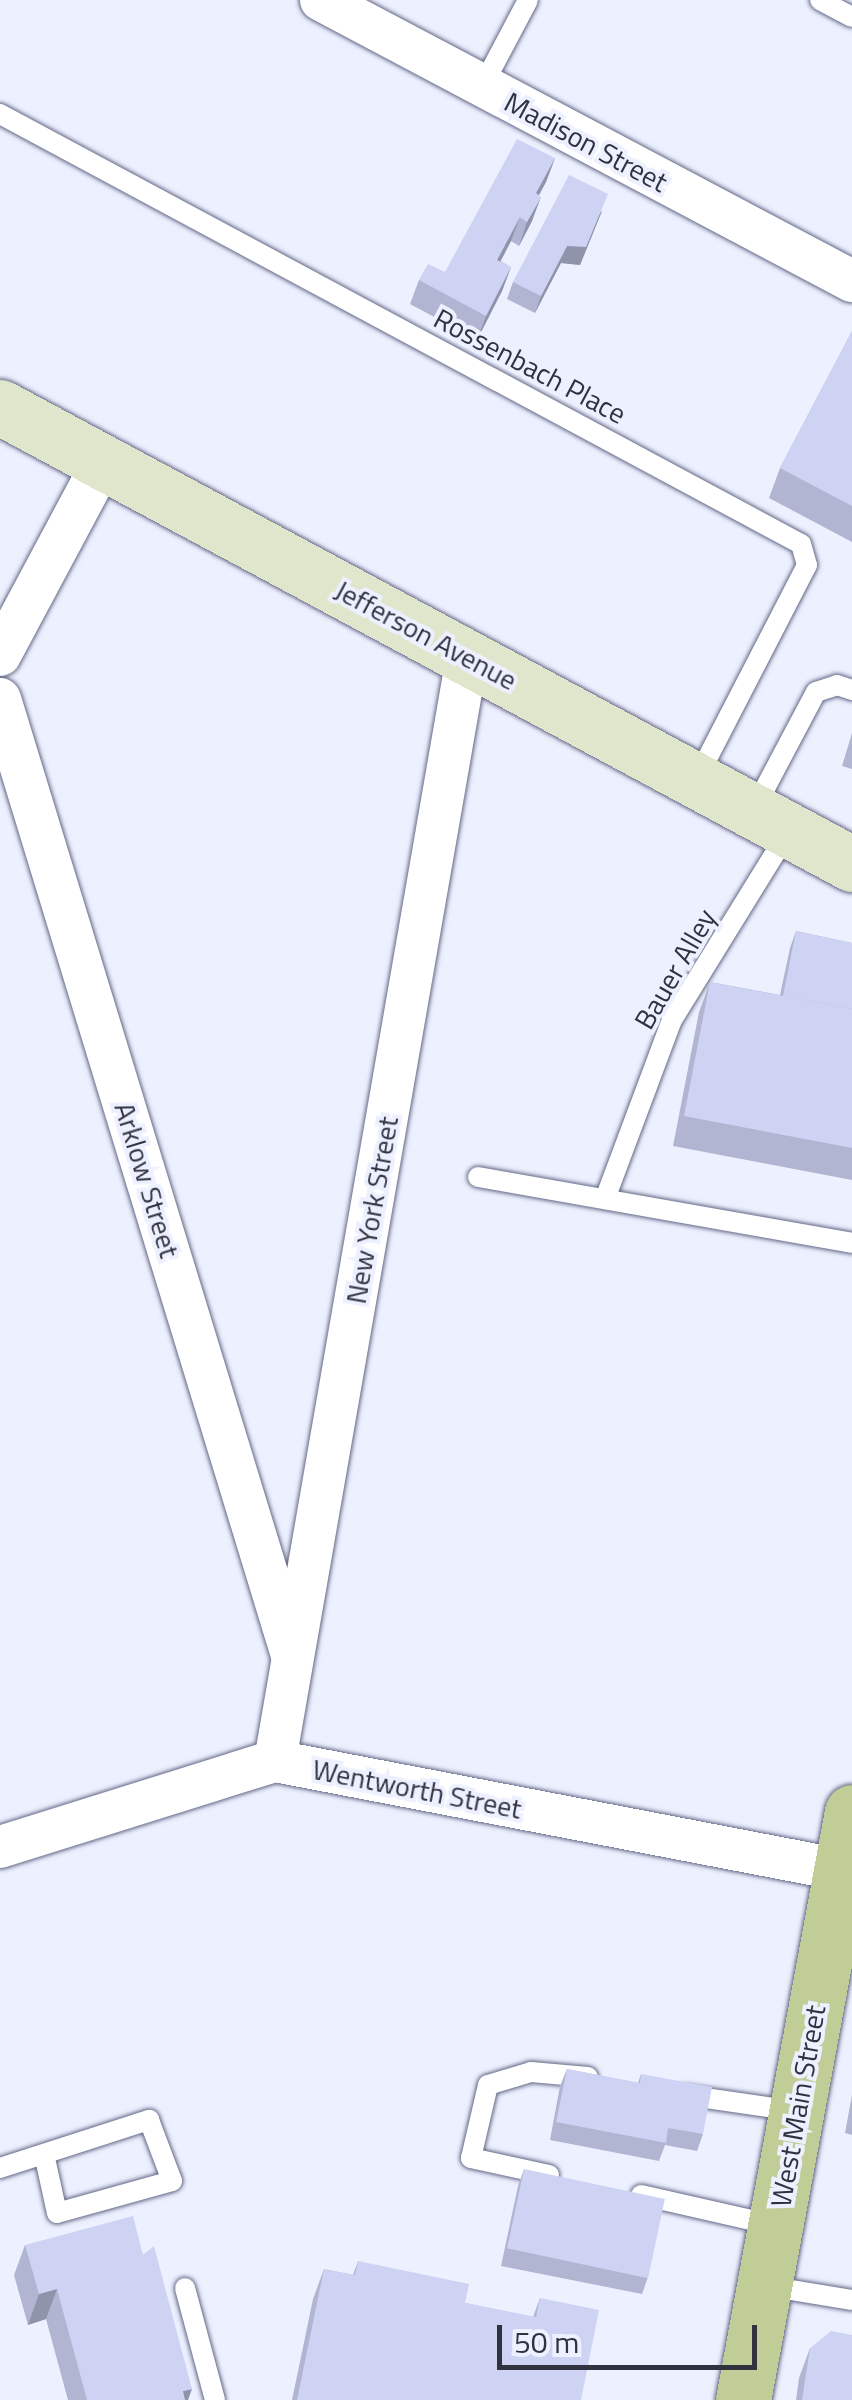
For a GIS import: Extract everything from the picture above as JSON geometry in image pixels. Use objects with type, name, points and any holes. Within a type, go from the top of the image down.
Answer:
[{"type":"main road","name":"Jefferson Avenue","points":[[0,406],[852,864]]},
{"type":"main road","name":"West Main Street","points":[[743,2400],[797,2111],[840,1944],[848,1841]]},
{"type":"street","name":"Madison Street","points":[[321,0],[852,282]]},
{"type":"street","points":[[0,654],[102,462]]},
{"type":"street","name":"New York Street","points":[[275,1762],[467,657]]},
{"type":"street","name":"Arklow Street","points":[[0,699],[294,1662]]},
{"type":"street","name":"Wentworth Street","points":[[0,1847],[275,1762],[848,1841]]},
{"type":"lane","points":[[482,87],[528,0]]},
{"type":"lane","points":[[820,0],[852,17]]},
{"type":"lane","name":"Rossenbach Place","points":[[0,114],[800,544],[806,566],[696,780]]},
{"type":"lane","name":"Bauer Alley","points":[[605,1199],[672,1020],[771,820],[816,692],[837,685],[852,690]]},
{"type":"lane","points":[[478,1177],[852,1242]]},
{"type":"lane","points":[[581,2182],[471,2158],[488,2086],[531,2072],[606,2080]]},
{"type":"lane","points":[[658,2091],[797,2111]]},
{"type":"lane","points":[[0,2168],[149,2120],[172,2181],[58,2213],[44,2154]]},
{"type":"lane","points":[[617,2190],[776,2226]]},
{"type":"lane","points":[[765,2286],[852,2300]]},
{"type":"lane","points":[[185,2288],[215,2400]]},
{"type":"building","points":[[517,139],[555,158],[536,193],[541,197],[527,222],[520,217],[497,260],[511,267],[486,316],[419,280],[428,264],[445,272]]},
{"type":"building","points":[[569,175],[608,194],[586,247],[567,246],[541,296],[513,282]]},
{"type":"building","points":[[852,331],[852,506],[780,468]]},
{"type":"building","points":[[796,931],[852,943],[852,1009],[783,996]]},
{"type":"building","points":[[710,982],[852,1009],[852,1148],[684,1116]]},
{"type":"building","points":[[567,2069],[640,2083],[641,2074],[712,2087],[703,2134],[668,2128],[666,2143],[556,2122]]},
{"type":"building","points":[[524,2169],[665,2199],[648,2278],[507,2248]]},
{"type":"building","points":[[133,2216],[143,2255],[154,2246],[192,2389],[183,2391],[185,2400],[87,2400],[57,2289],[39,2294],[25,2245]]},
{"type":"building","points":[[358,2261],[469,2284],[465,2303],[536,2317],[540,2298],[599,2310],[581,2400],[297,2400],[324,2269],[355,2275]]},
{"type":"building","points":[[831,2331],[852,2335],[852,2400],[802,2400],[810,2348]]}]
